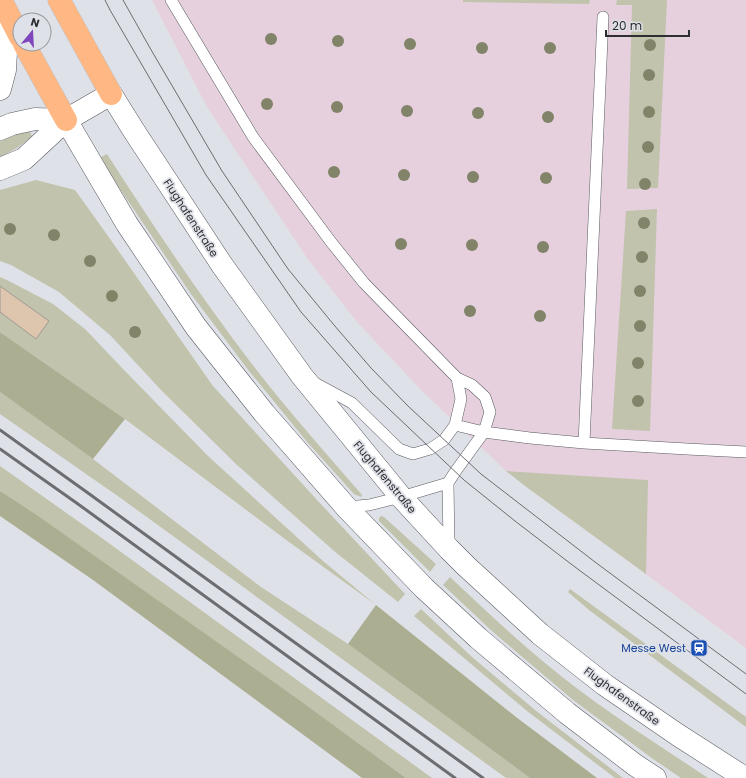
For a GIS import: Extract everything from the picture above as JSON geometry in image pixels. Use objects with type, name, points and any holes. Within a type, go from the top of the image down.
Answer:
[{"type":"highway","points":[[59,0],[111,94]]},
{"type":"highway","points":[[5,8],[12,22]]},
{"type":"highway","points":[[28,52],[66,120]]},
{"type":"main road","points":[[0,89],[4,70],[5,8]]},
{"type":"main road","points":[[0,169],[24,160],[66,120],[111,94]]},
{"type":"main road","name":"Flughafenstraße","points":[[111,94],[222,265],[302,376],[401,497],[449,549],[540,634],[605,685],[678,736],[745,778]]},
{"type":"main road","points":[[0,129],[12,124],[35,119],[66,120]]},
{"type":"main road","points":[[66,120],[127,224],[196,327],[264,413],[346,507],[424,588],[478,638],[567,713],[635,765],[655,778]]},
{"type":"lane","points":[[171,0],[253,137],[331,242],[364,283],[457,378],[472,385],[485,397],[490,412],[484,432],[448,482],[449,549]]},
{"type":"lane","points":[[584,443],[603,17]]},
{"type":"lane","points":[[302,376],[352,403],[399,449],[413,454],[430,449],[444,440],[455,425],[461,399],[457,378]]},
{"type":"lane","points":[[455,425],[484,432],[530,438],[584,443],[746,452]]},
{"type":"lane","points":[[346,507],[369,505],[401,497],[448,482]]},
{"type":"shaded area","points":[[152,0],[746,0],[746,648],[506,471],[422,391],[357,322],[307,258],[207,107]]},
{"type":"green space","points":[[463,0],[590,0],[589,4],[463,2]]},
{"type":"green space","points":[[617,0],[667,0],[658,188],[627,189],[632,5],[616,5]]},
{"type":"green space","points":[[28,128],[32,136],[17,148],[0,157],[0,142],[11,134]]},
{"type":"green space","points":[[107,154],[142,209],[235,342],[281,400],[362,495],[361,497],[354,494],[308,443],[249,371],[191,294],[99,158]]},
{"type":"green space","points":[[36,180],[75,190],[213,386],[405,594],[398,602],[334,551],[236,464],[161,390],[111,336],[59,292],[11,265],[0,261],[0,190]]},
{"type":"green space","points":[[657,209],[650,431],[612,429],[626,211]]},
{"type":"green space","points":[[0,277],[53,304],[85,329],[208,456],[323,561],[376,605],[125,419],[0,332]]},
{"type":"green space","points":[[0,332],[125,419],[93,459],[0,392]]},
{"type":"green space","points":[[0,392],[93,459],[261,587],[348,644],[530,778],[506,778],[122,499],[0,414]]},
{"type":"green space","points":[[0,466],[99,536],[432,778],[406,778],[298,699],[0,491]]},
{"type":"green space","points":[[506,471],[648,480],[646,574],[525,486]]},
{"type":"green space","points":[[0,491],[38,516],[298,699],[406,778],[362,778],[93,580],[0,516]]},
{"type":"green space","points":[[381,516],[384,517],[436,564],[430,572],[379,521]]},
{"type":"green space","points":[[450,577],[497,621],[564,679],[625,723],[708,778],[681,778],[573,700],[493,632],[443,585]]},
{"type":"green space","points":[[570,589],[746,717],[746,727],[589,610],[568,592]]},
{"type":"green space","points":[[376,605],[516,717],[597,778],[530,778],[348,644]]},
{"type":"green space","points":[[421,609],[472,657],[535,710],[623,778],[615,778],[527,711],[414,616]]},
{"type":"building","points":[[0,286],[49,321],[36,339],[0,312]]},
{"type":"tram line","points":[[105,0],[206,175],[301,312],[371,392],[464,480],[571,564],[746,694]]},
{"type":"tram line","points":[[123,0],[222,171],[288,269],[371,368],[408,406],[481,474],[595,562],[746,674]]},
{"type":"railway","points":[[0,430],[483,778]]},
{"type":"railway","points":[[0,449],[455,778]]},
{"type":"place","name":"Messe West","points":[[699,648]]}]
